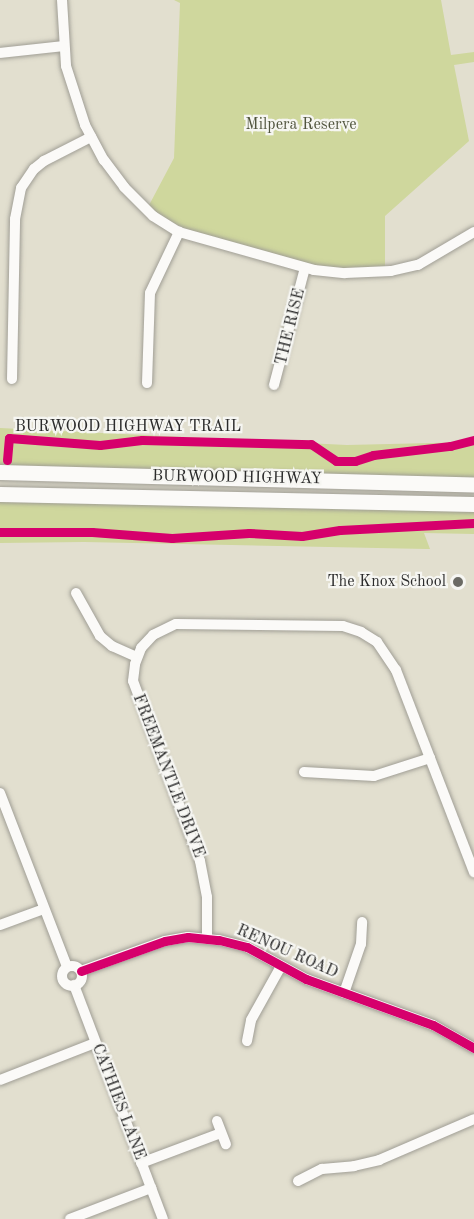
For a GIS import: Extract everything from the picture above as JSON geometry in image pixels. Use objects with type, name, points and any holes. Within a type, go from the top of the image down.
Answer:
[{"type":"highway","name":"BURWOOD HIGHWAY","points":[[0,472],[474,484]]},
{"type":"highway","points":[[21,473],[23,495]]},
{"type":"highway","name":"BURWOOD HIGHWAY","points":[[0,494],[474,504]]},
{"type":"street","points":[[62,0],[64,46],[69,81],[91,137],[110,169],[133,197],[153,216],[179,232],[305,268],[345,273],[403,269],[432,258],[474,232]]},
{"type":"street","points":[[0,53],[64,46]]},
{"type":"street","points":[[12,379],[15,219],[21,188],[44,161],[91,137]]},
{"type":"street","points":[[147,383],[150,293],[179,232]]},
{"type":"street","name":"THE RISE","points":[[274,385],[305,268]]},
{"type":"street","points":[[76,592],[100,636],[112,646],[137,657],[153,635],[182,622],[343,626],[353,628],[377,642],[391,659],[474,872]]},
{"type":"street","name":"FREEMANTLE DRIVE","points":[[137,657],[133,673],[134,689],[203,870],[207,897],[207,937]]},
{"type":"street","points":[[304,772],[374,776],[430,758]]},
{"type":"street","points":[[0,793],[67,967],[62,977],[65,983],[74,985],[81,980],[81,972],[76,967],[67,967]]},
{"type":"street","points":[[0,925],[44,909]]},
{"type":"street","points":[[344,993],[361,944],[362,922]]},
{"type":"street","name":"RENOU ROAD","points":[[81,972],[165,941],[207,937],[247,947],[306,979],[433,1025],[474,1048]]},
{"type":"street","points":[[247,1041],[251,1020],[281,966]]},
{"type":"street","name":"CATHIES LANE","points":[[74,985],[163,1219]]},
{"type":"street","points":[[0,1080],[95,1043]]},
{"type":"street","points":[[298,1181],[322,1169],[354,1166],[379,1160],[474,1119]]},
{"type":"street","points":[[217,1121],[226,1144]]},
{"type":"street","points":[[141,1163],[221,1133]]},
{"type":"street","points":[[70,1219],[151,1188]]},
{"type":"green space","name":"Milpera Reserve","points":[[174,0],[441,0],[451,55],[474,52],[474,62],[454,65],[469,141],[385,216],[385,272],[345,273],[210,242],[147,209],[174,158],[180,3]]},
{"type":"green space","points":[[0,428],[347,445],[474,442],[474,484],[0,472]]},
{"type":"green space","points":[[0,494],[474,504],[474,534],[424,533],[430,549],[84,542],[0,543]]},
{"type":"cycle path","name":"BURWOOD HIGHWAY TRAIL","points":[[7,460],[9,438],[100,445],[142,440],[311,444],[336,461],[355,461],[373,455],[450,446],[474,440]]},
{"type":"cycle path","points":[[0,532],[92,532],[172,538],[249,533],[302,536],[340,530],[474,523]]},
{"type":"cycle path","points":[[81,971],[165,941],[188,937],[219,940],[247,947],[306,979],[433,1025],[474,1048]]},
{"type":"place","name":"The Knox School","points":[[458,582]]}]
